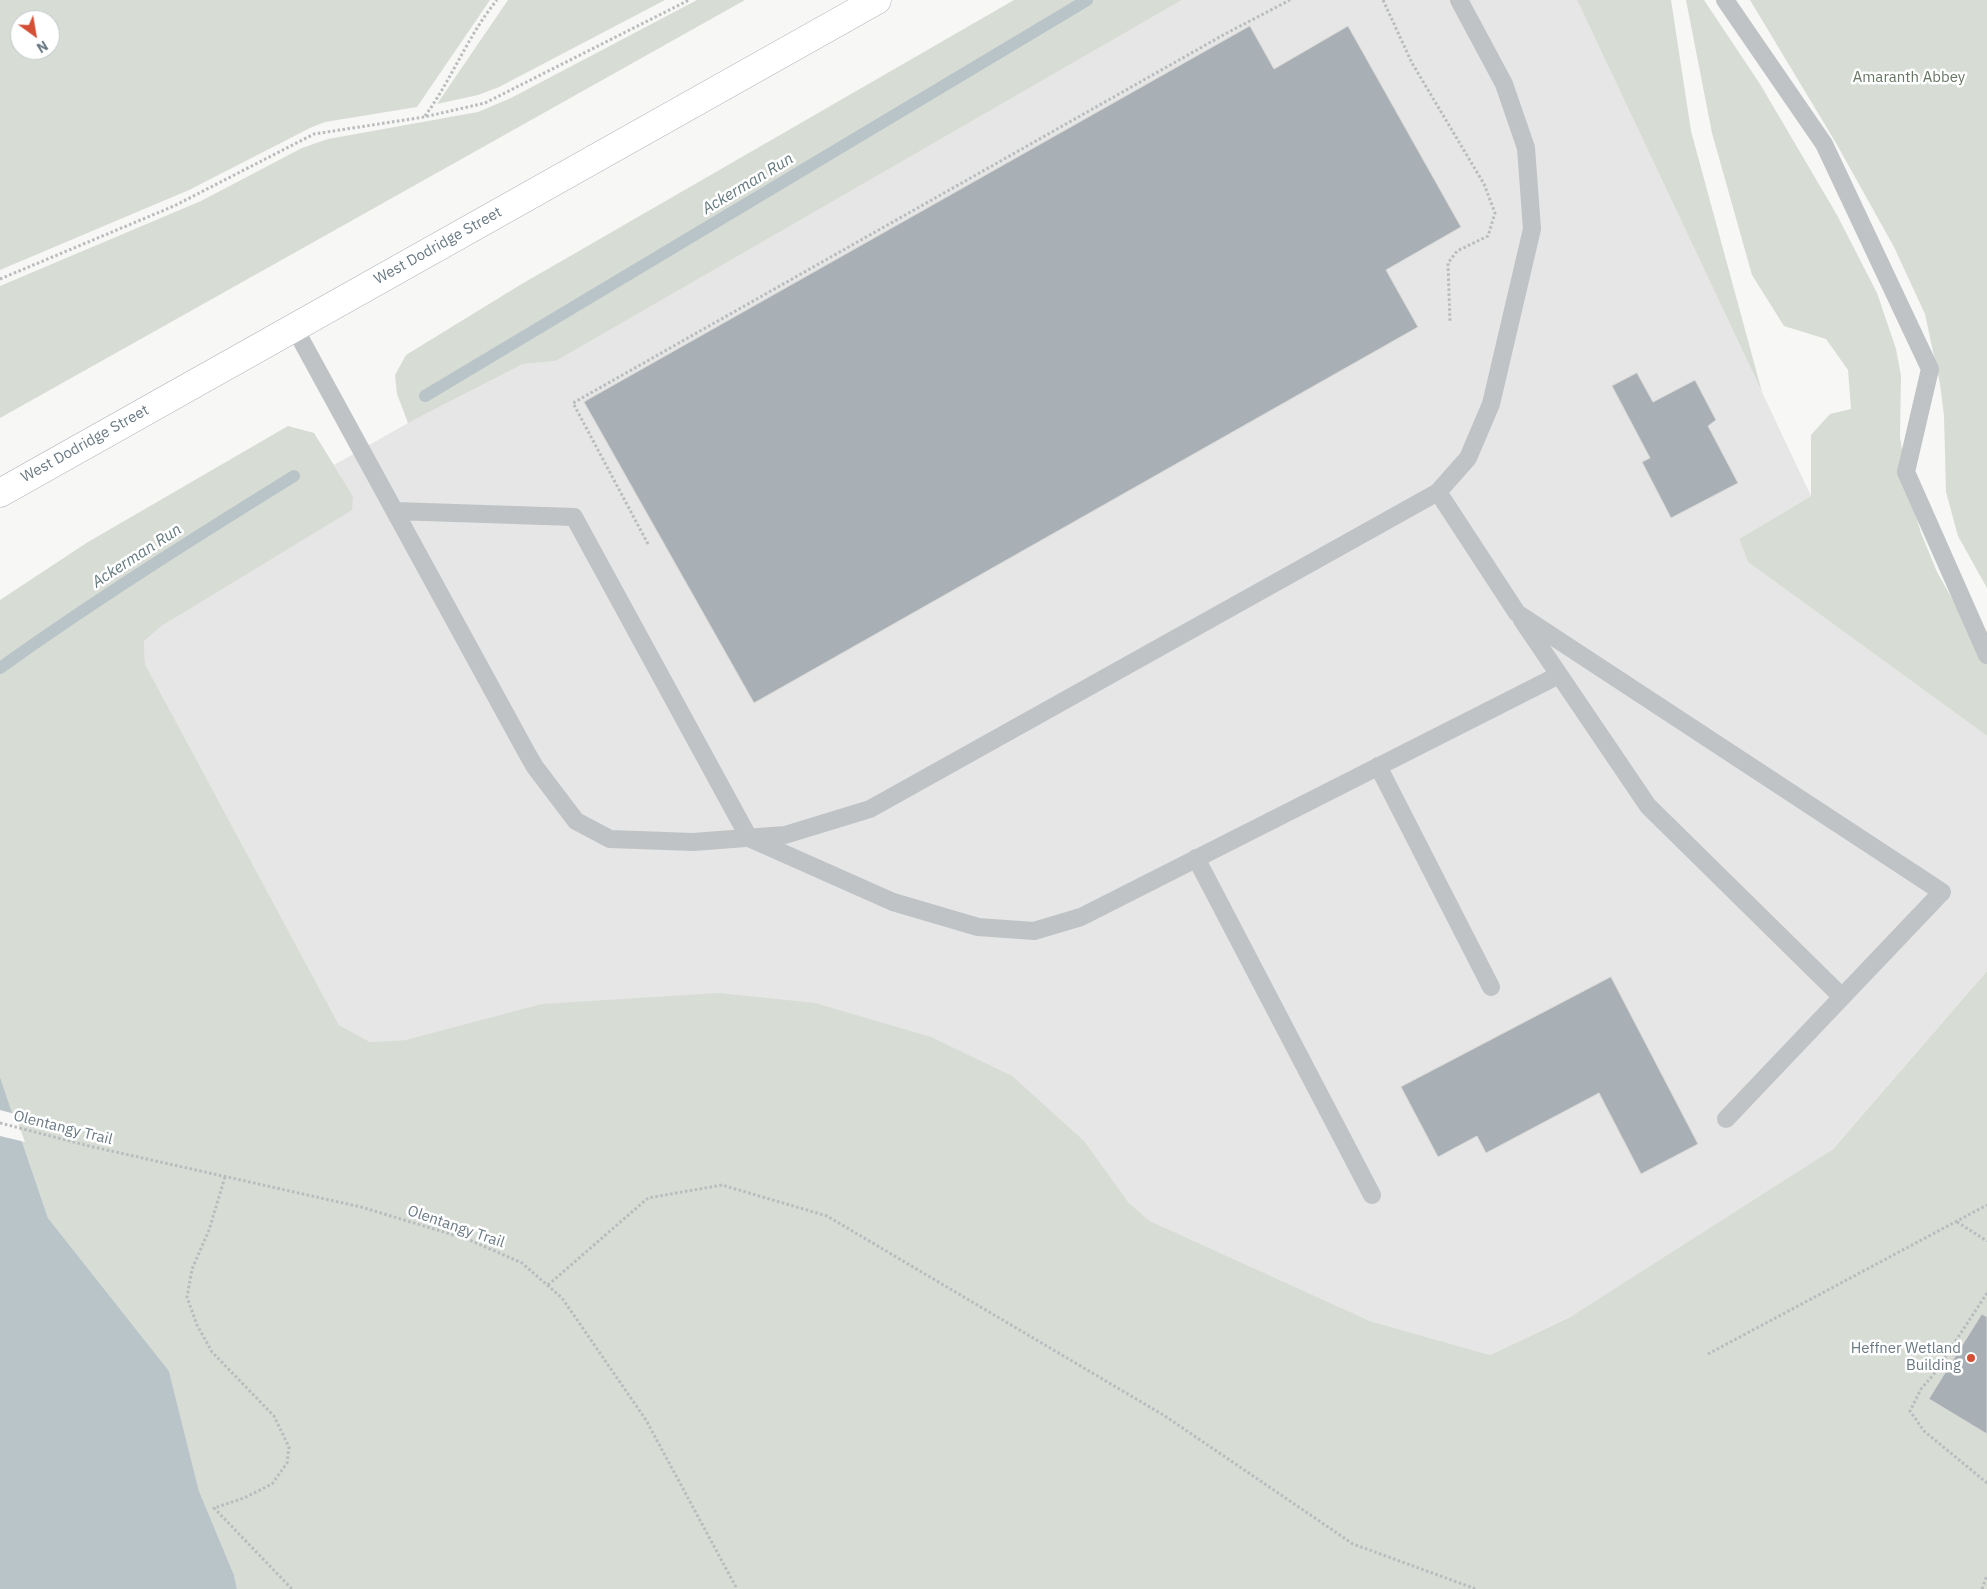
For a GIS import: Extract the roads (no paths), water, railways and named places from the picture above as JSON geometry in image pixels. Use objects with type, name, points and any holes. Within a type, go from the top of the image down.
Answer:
[{"type":"main road","name":"West Dodridge Street","points":[[0,493],[877,0]]},
{"type":"lane","points":[[294,327],[535,767],[576,821],[610,838],[693,842],[785,836],[870,809],[1438,492],[1468,458],[1492,404],[1532,229],[1526,148],[1504,84],[1459,0]]},
{"type":"lane","points":[[1725,0],[1824,144],[1930,368],[1906,472],[1987,655]]},
{"type":"lane","points":[[1438,492],[1517,613],[1648,806],[1842,997]]},
{"type":"lane","points":[[394,511],[574,517],[749,838],[893,902],[978,927],[1034,931],[1081,917],[1559,674]]},
{"type":"lane","points":[[1517,613],[1942,892],[1726,1119]]},
{"type":"lane","points":[[1378,766],[1492,987]]},
{"type":"lane","points":[[1196,858],[1372,1194]]},
{"type":"waterway","name":"Ackerman Run","points":[[425,396],[1087,0]]},
{"type":"waterway","name":"Ackerman Run","points":[[0,668],[108,594],[294,476]]},
{"type":"place","name":"Heffner Wetland Building","points":[[1971,1358]]},
{"type":"park label","name":"Amaranth Abbey","points":[[1909,78]]}]
